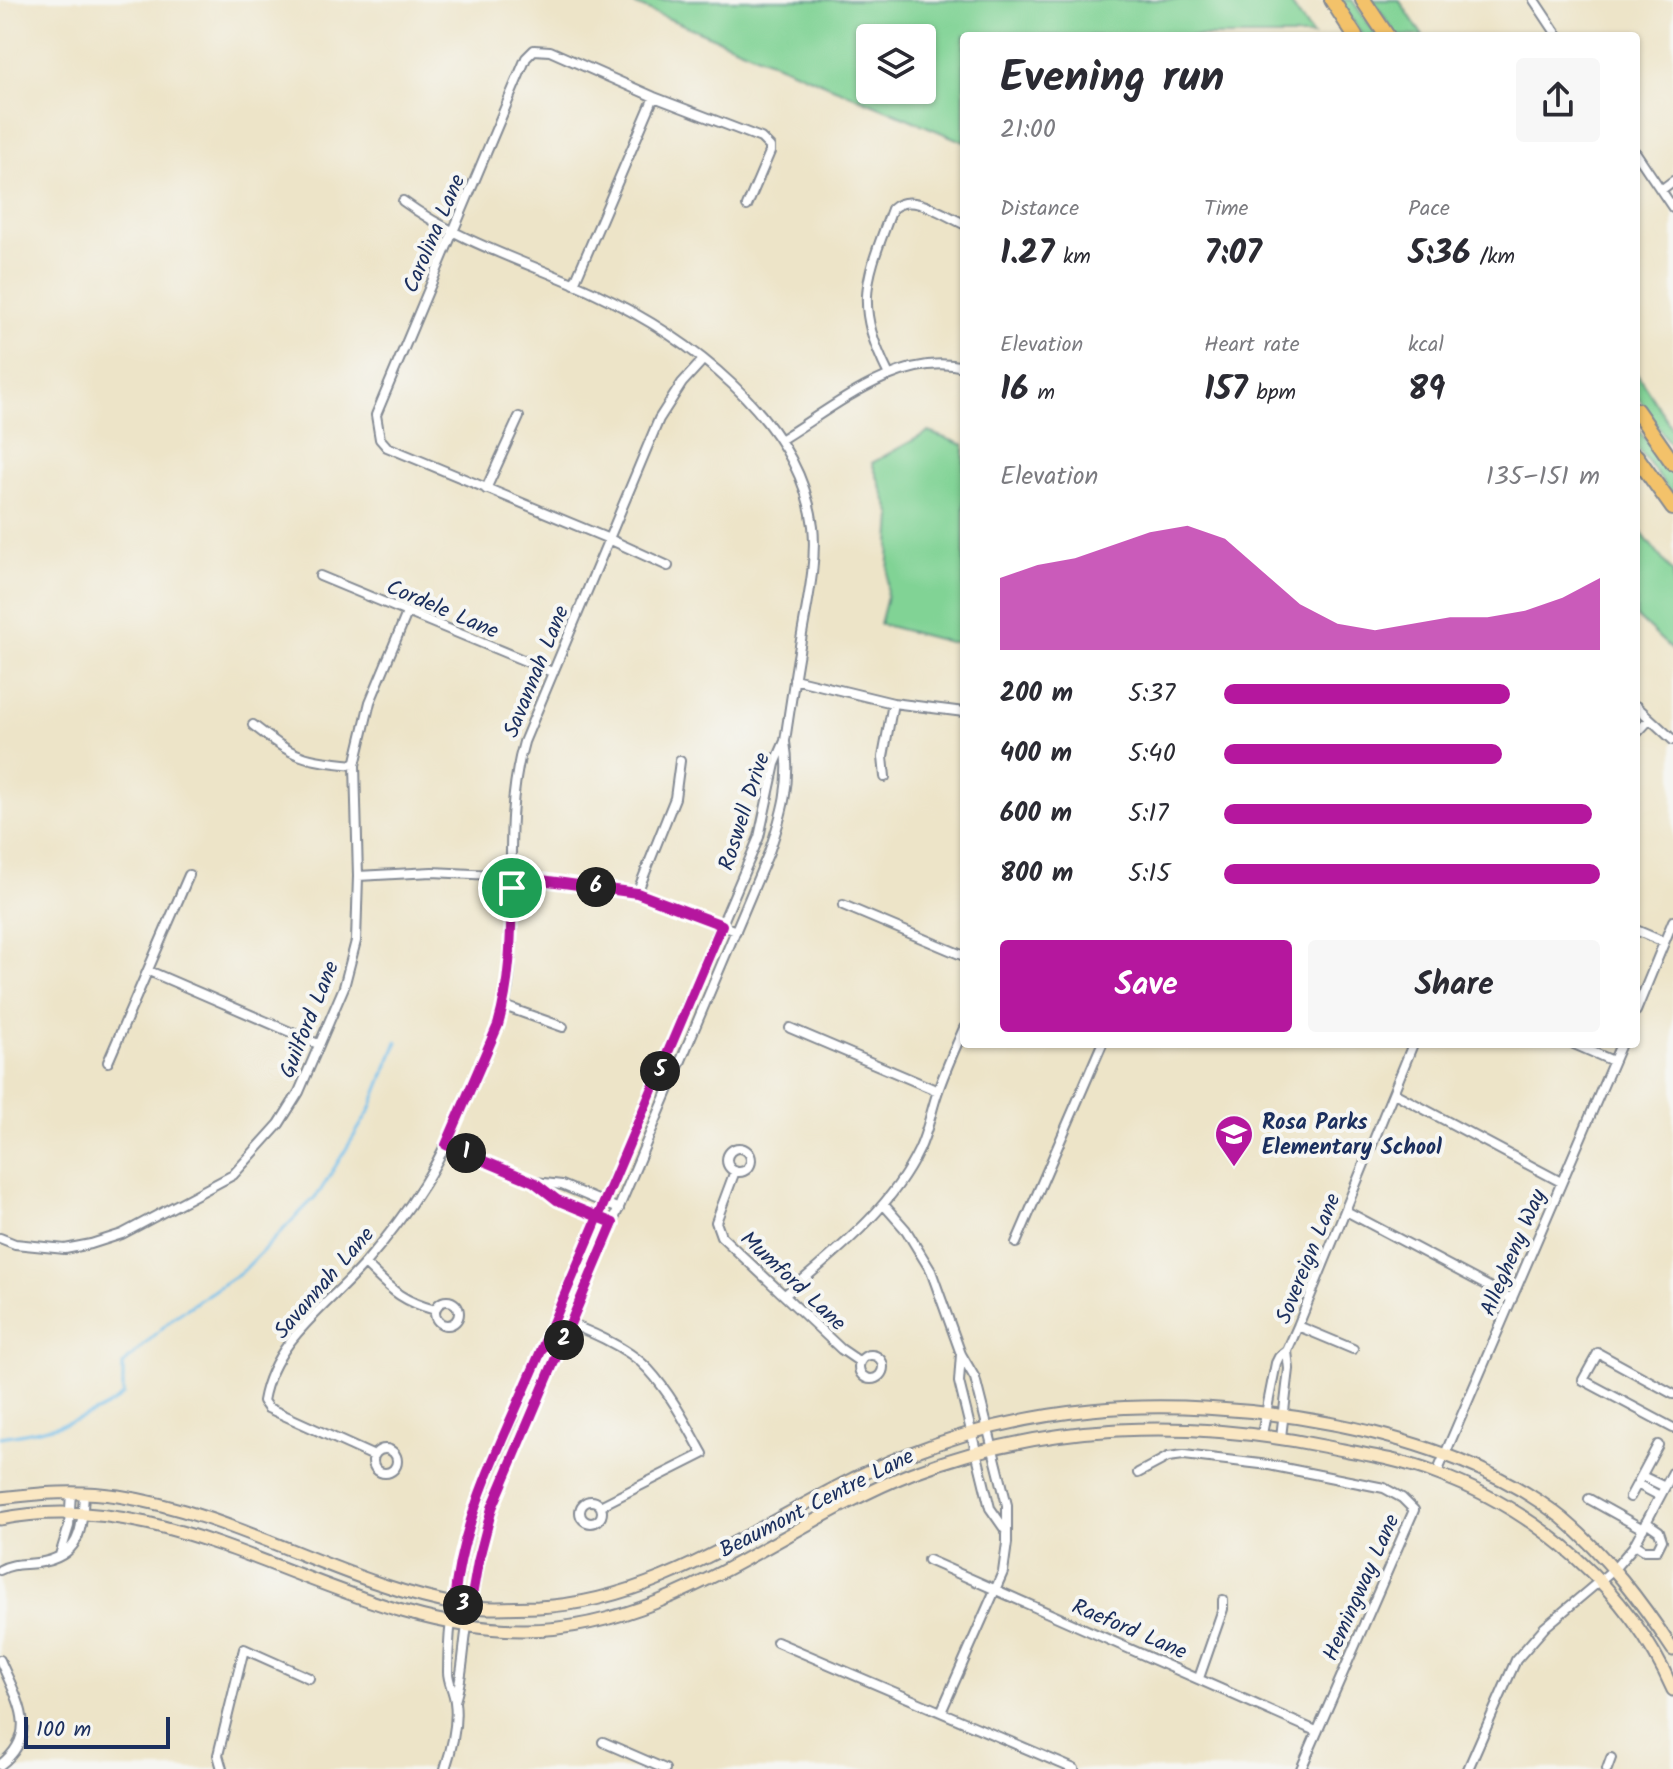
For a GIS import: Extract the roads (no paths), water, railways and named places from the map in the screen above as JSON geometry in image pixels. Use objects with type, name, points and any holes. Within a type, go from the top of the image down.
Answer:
[{"type":"highway","points":[[1332,0],[1352,32]]},
{"type":"highway","points":[[1363,0],[1384,32]]},
{"type":"highway","points":[[1640,416],[1673,463]]},
{"type":"highway","points":[[1640,462],[1673,508]]},
{"type":"street","points":[[1534,0],[1555,32]]},
{"type":"street","name":"Carolina Lane","points":[[668,566],[387,447],[378,434],[376,415],[526,58],[534,50],[550,51],[766,142],[770,152],[747,206]]},
{"type":"street","points":[[574,284],[654,97]]},
{"type":"street","points":[[1640,159],[1673,208]]},
{"type":"street","points":[[1661,190],[1673,181]]},
{"type":"street","name":"Roswell Drive","points":[[403,201],[453,232],[625,308],[672,336],[703,360],[752,403],[780,440],[801,486],[813,525],[813,567],[785,741],[775,764],[759,837],[475,1508],[459,1566],[451,1625],[448,1676],[455,1702]]},
{"type":"street","points":[[889,375],[873,340],[865,298],[868,275],[892,209],[901,202],[914,202],[960,222]]},
{"type":"street","name":"Savannah Lane","points":[[374,1456],[268,1408],[263,1401],[272,1376],[296,1333],[365,1264],[423,1186],[446,1145],[498,1025],[509,972],[514,802],[519,759],[552,672],[659,419],[682,383],[703,360]]},
{"type":"street","points":[[780,440],[889,375],[931,364],[960,367]]},
{"type":"street","points":[[486,489],[519,417]]},
{"type":"street","name":"Cordele Lane","points":[[320,576],[552,672]]},
{"type":"street","name":"Guilford Lane","points":[[0,1238],[26,1245],[79,1248],[122,1234],[217,1184],[250,1159],[279,1124],[299,1092],[344,987],[356,941],[355,765],[370,702],[407,613]]},
{"type":"street","points":[[794,679],[893,703],[960,711]]},
{"type":"street","points":[[885,777],[883,757],[893,703]]},
{"type":"street","points":[[1640,710],[1673,740]]},
{"type":"street","points":[[1640,730],[1650,719]]},
{"type":"street","points":[[253,725],[288,752],[310,761],[355,765]]},
{"type":"street","name":"Roswell Drive","points":[[455,1702],[463,1676],[466,1627],[478,1562],[492,1508],[736,931],[780,819],[789,767],[785,741]]},
{"type":"street","points":[[637,893],[675,798],[680,761]]},
{"type":"street","points":[[358,876],[432,872],[512,876],[637,893],[736,931]]},
{"type":"street","points":[[108,1062],[189,875]]},
{"type":"street","points":[[843,905],[960,954]]},
{"type":"street","points":[[1640,1001],[1673,921]]},
{"type":"street","points":[[1640,932],[1664,942]]},
{"type":"street","points":[[149,971],[318,1044]]},
{"type":"street","points":[[504,1006],[563,1027]]},
{"type":"street","points":[[790,1028],[938,1091]]},
{"type":"street","points":[[785,1295],[884,1205],[925,1139],[938,1091],[960,1038]]},
{"type":"street","points":[[1016,1243],[1100,1048]]},
{"type":"street","name":"Sovereign Lane","points":[[1262,1434],[1276,1363],[1287,1351],[1298,1326],[1411,1048]]},
{"type":"street","points":[[1583,1048],[1613,1061]]},
{"type":"street","name":"Allegheny Way","points":[[1437,1473],[1619,1048]]},
{"type":"street","points":[[1394,1093],[1561,1182]]},
{"type":"street","points":[[446,1145],[534,1182],[557,1200],[613,1223]]},
{"type":"street","name":"Mumford Lane","points":[[735,1171],[716,1222],[718,1231],[841,1349],[860,1362]]},
{"type":"street","points":[[534,1182],[562,1185],[619,1209]]},
{"type":"street","points":[[884,1205],[906,1230],[931,1271],[961,1354],[975,1378],[1007,1505],[1003,1572],[942,1710]]},
{"type":"street","points":[[1346,1211],[1512,1299]]},
{"type":"street","points":[[365,1264],[398,1296],[435,1310]]},
{"type":"street","points":[[555,1318],[610,1342],[646,1367],[671,1397],[703,1454],[600,1506]]},
{"type":"street","points":[[1298,1326],[1353,1349]]},
{"type":"street","name":"Sovereign Lane","points":[[1281,1437],[1289,1369],[1287,1351]]},
{"type":"street","points":[[1673,1394],[1598,1353],[1583,1380],[1673,1428]]},
{"type":"street","points":[[961,1354],[959,1382],[990,1508],[1006,1531]]},
{"type":"street","name":"Beaumont Centre Lane","points":[[0,1498],[71,1492],[120,1496],[168,1507],[404,1592],[470,1607],[543,1606],[603,1599],[637,1588],[687,1566],[880,1466],[972,1433],[1054,1415],[1125,1408],[1192,1408],[1283,1417],[1373,1432],[1486,1472],[1534,1498],[1560,1517],[1615,1568],[1673,1650]]},
{"type":"street","name":"Beaumont Centre Lane","points":[[0,1519],[39,1513],[115,1515],[164,1527],[377,1604],[451,1625],[529,1630],[595,1622],[671,1597],[868,1493],[976,1452],[1066,1434],[1125,1429],[1173,1428],[1262,1434],[1397,1461],[1437,1473],[1484,1493],[1528,1519],[1599,1580],[1623,1607],[1673,1690]]},
{"type":"street","points":[[1630,1497],[1658,1445]]},
{"type":"street","name":"Hemingway Lane","points":[[1138,1473],[1168,1457],[1184,1455],[1269,1465],[1384,1488],[1402,1498],[1414,1510],[1301,1769]]},
{"type":"street","points":[[1468,1769],[1516,1660],[1545,1627],[1615,1568],[1635,1544],[1673,1472]]},
{"type":"street","points":[[1640,1480],[1665,1487]]},
{"type":"street","points":[[1640,1480],[1660,1496]]},
{"type":"street","points":[[71,1492],[77,1513]]},
{"type":"street","points":[[0,1570],[18,1563],[37,1563],[59,1556],[84,1493]]},
{"type":"street","points":[[1589,1499],[1659,1531],[1662,1540],[1657,1550],[1644,1550],[1635,1544]]},
{"type":"street","name":"Raeford Lane","points":[[928,1560],[1316,1731]]},
{"type":"street","points":[[1199,1678],[1223,1609],[1223,1600]]},
{"type":"street","points":[[777,1642],[1074,1769]]},
{"type":"street","points":[[222,1769],[218,1755],[244,1649],[309,1678]]},
{"type":"street","points":[[0,1660],[24,1724],[23,1736],[13,1754],[0,1765]]},
{"type":"street","points":[[445,1769],[455,1724],[455,1702]]},
{"type":"street","points":[[603,1742],[665,1769]]},
{"type":"street","points":[[1607,1769],[1611,1758]]},
{"type":"waterway","points":[[0,1437],[82,1418],[123,1395],[123,1365],[174,1317],[244,1270],[319,1193],[370,1110],[397,1042]]},
{"type":"place","name":"Rosa Parks Elementary School","points":[[1234,1168]]}]
